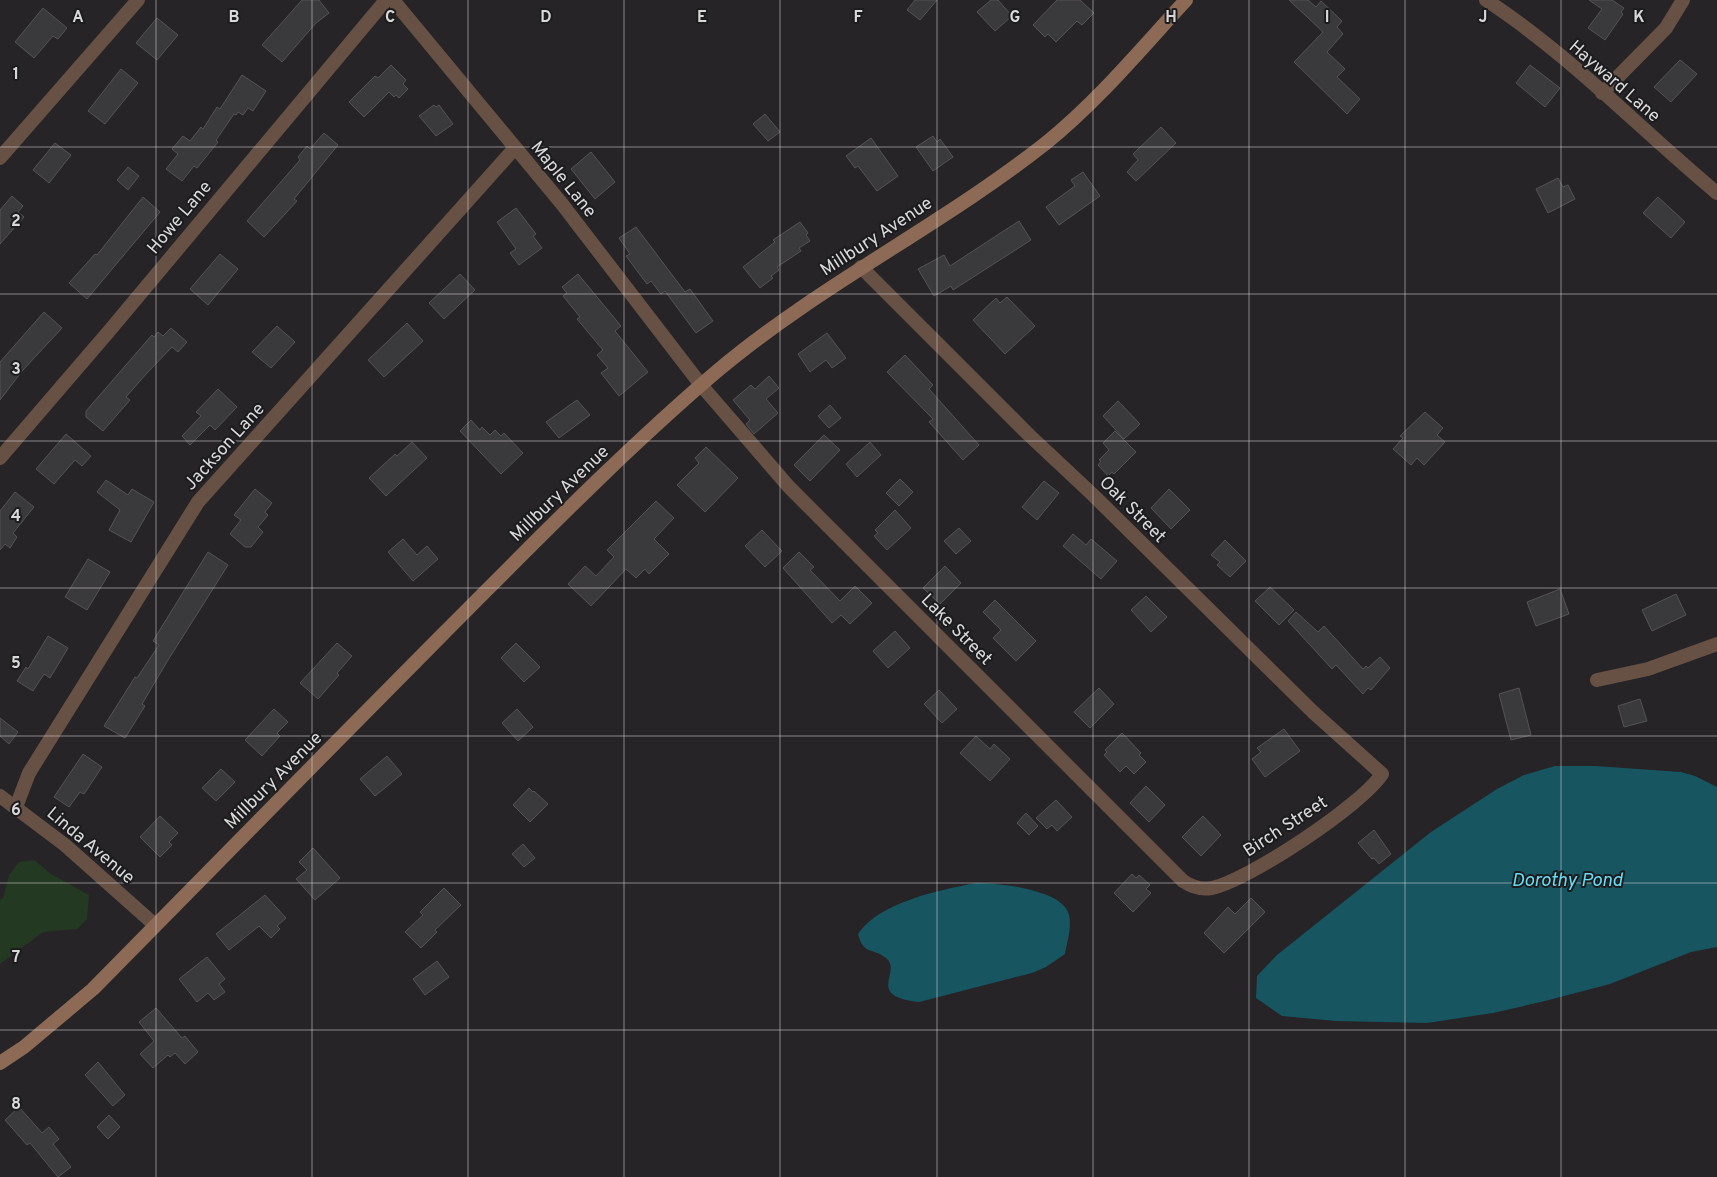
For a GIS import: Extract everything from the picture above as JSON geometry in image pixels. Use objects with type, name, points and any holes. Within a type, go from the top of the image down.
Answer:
[{"type":"main road","name":"Millbury Avenue","points":[[0,1063],[24,1047],[93,989],[574,502],[701,385],[760,336],[861,267],[948,212],[1047,142],[1100,94],[1186,0]]},
{"type":"street","points":[[0,158],[138,0]]},
{"type":"street","name":"Howe Lane","points":[[0,458],[110,330],[386,0]]},
{"type":"street","name":"Maple Lane","points":[[393,0],[568,212],[701,385]]},
{"type":"street","name":"Hayward Lane","points":[[1486,0],[1510,15],[1717,193]]},
{"type":"street","points":[[1602,93],[1666,28],[1683,0]]},
{"type":"street","name":"Jackson Lane","points":[[16,807],[28,773],[198,502],[515,148]]},
{"type":"street","name":"Oak Street","points":[[861,267],[1029,435],[1092,494],[1313,712],[1382,774]]},
{"type":"street","name":"Lake Street","points":[[701,385],[796,494],[1030,726],[1173,873],[1197,888]]},
{"type":"street","points":[[1597,680],[1648,669],[1717,644]]},
{"type":"street","name":"Birch Street","points":[[1197,888],[1210,889],[1221,885],[1271,860],[1316,830],[1375,786],[1382,774]]},
{"type":"street","name":"Linda Avenue","points":[[0,796],[65,845],[156,925]]},
{"type":"green space","points":[[34,860],[51,874],[89,895],[87,919],[77,929],[43,932],[0,964],[0,900],[3,898],[9,875],[19,862]]},
{"type":"water","name":"Dorothy Pond","points":[[1555,766],[1595,766],[1681,772],[1695,776],[1717,787],[1717,947],[1691,952],[1610,984],[1493,1013],[1427,1023],[1336,1021],[1282,1016],[1256,998],[1257,976],[1277,955],[1431,832],[1497,789],[1524,775]]},
{"type":"water","points":[[976,883],[998,884],[1027,889],[1053,898],[1062,904],[1068,912],[1070,922],[1065,954],[1046,967],[1032,973],[919,1002],[902,999],[893,995],[888,983],[891,970],[890,964],[886,958],[866,948],[860,941],[858,934],[880,914],[911,899],[945,889]]},
{"type":"building","points":[[302,0],[319,0],[329,13],[316,23],[282,62],[262,45]]},
{"type":"building","points":[[915,0],[937,0],[920,20],[907,10]]},
{"type":"building","points":[[991,0],[998,0],[1012,16],[995,31],[977,12]]},
{"type":"building","points":[[1057,0],[1080,0],[1094,13],[1082,25],[1077,21],[1056,42],[1048,34],[1045,37],[1033,25]]},
{"type":"building","points":[[1289,0],[1308,0],[1316,7],[1321,1],[1342,21],[1337,27],[1343,34],[1327,52],[1345,69],[1337,77],[1360,99],[1347,114],[1294,62],[1323,32]]},
{"type":"building","points":[[1589,0],[1612,0],[1624,8],[1621,12],[1623,14],[1605,40],[1588,28],[1602,9]]},
{"type":"building","points":[[43,8],[67,28],[58,39],[53,36],[34,58],[15,42]]},
{"type":"building","points":[[157,18],[178,35],[157,60],[136,43]]},
{"type":"building","points":[[1680,60],[1697,74],[1671,102],[1654,87]]},
{"type":"building","points":[[391,65],[406,80],[403,84],[408,89],[399,98],[396,95],[394,97],[389,92],[364,117],[349,102],[375,76],[378,78]]},
{"type":"building","points":[[1530,65],[1560,88],[1545,107],[1516,83]]},
{"type":"building","points":[[121,69],[138,83],[105,124],[88,111]]},
{"type":"building","points":[[242,75],[266,91],[253,111],[248,108],[243,115],[238,112],[236,115],[234,114],[216,140],[218,142],[197,168],[194,166],[182,181],[166,169],[178,154],[172,149],[183,136],[190,141],[201,127],[203,129],[217,107],[220,109]]},
{"type":"building","points":[[434,105],[436,107],[439,105],[453,124],[436,136],[419,116]]},
{"type":"building","points":[[765,114],[780,132],[768,141],[753,124]]},
{"type":"building","points":[[1161,127],[1176,143],[1136,181],[1127,172],[1138,160],[1133,154]]},
{"type":"building","points":[[324,133],[338,145],[294,199],[297,201],[264,237],[247,221],[300,160],[298,157],[307,146],[310,149]]},
{"type":"building","points":[[933,136],[937,142],[940,139],[953,157],[933,171],[916,147]]},
{"type":"building","points":[[871,138],[898,176],[877,191],[858,166],[855,168],[846,156]]},
{"type":"building","points":[[55,143],[71,155],[49,183],[33,170]]},
{"type":"building","points":[[591,152],[615,182],[595,199],[571,169]]},
{"type":"building","points":[[128,167],[139,176],[128,190],[117,180]]},
{"type":"building","points":[[1083,172],[1100,196],[1059,225],[1046,207],[1075,186],[1071,180]]},
{"type":"building","points":[[1558,178],[1563,187],[1568,185],[1575,199],[1548,213],[1536,189]]},
{"type":"building","points":[[12,196],[23,206],[18,212],[24,217],[0,244],[0,210]]},
{"type":"building","points":[[143,197],[160,212],[87,299],[69,283],[95,254],[97,255]]},
{"type":"building","points":[[1658,197],[1685,222],[1671,238],[1643,213]]},
{"type":"building","points":[[516,208],[536,234],[533,236],[542,248],[519,265],[510,253],[516,249],[497,222]]},
{"type":"building","points":[[1019,221],[1031,240],[953,290],[951,286],[934,296],[918,269],[944,255],[950,266]]},
{"type":"building","points":[[800,222],[808,233],[806,235],[810,241],[799,248],[801,251],[777,267],[779,270],[771,276],[773,278],[760,288],[743,267],[775,242],[773,240]]},
{"type":"building","points":[[636,227],[685,292],[690,289],[713,321],[696,333],[665,291],[661,294],[651,281],[647,284],[626,256],[630,254],[619,238]]},
{"type":"building","points":[[220,254],[238,269],[208,305],[190,289]]},
{"type":"building","points":[[460,274],[475,290],[444,319],[429,303]]},
{"type":"building","points":[[578,274],[621,326],[615,331],[648,372],[619,396],[601,373],[608,368],[597,355],[603,350],[577,319],[580,317],[563,296],[567,293],[562,287]]},
{"type":"building","points":[[1007,297],[1035,326],[1005,354],[973,320],[996,298],[1000,303]]},
{"type":"building","points":[[44,312],[62,328],[23,370],[0,400],[0,362]]},
{"type":"building","points":[[407,323],[423,341],[384,377],[368,360]]},
{"type":"building","points":[[277,326],[295,342],[271,368],[252,352]]},
{"type":"building","points":[[171,328],[187,342],[178,352],[172,347],[147,373],[126,397],[130,400],[103,431],[86,417],[86,411],[152,335],[154,337],[158,332],[163,336]]},
{"type":"building","points":[[827,333],[846,358],[832,368],[826,360],[810,372],[798,354]]},
{"type":"building","points":[[905,355],[933,385],[929,389],[979,445],[963,460],[929,422],[933,419],[887,372]]},
{"type":"building","points":[[769,376],[779,388],[766,399],[778,413],[754,434],[746,424],[750,420],[733,400],[751,385],[755,389]]},
{"type":"building","points":[[218,389],[237,407],[215,430],[210,425],[190,445],[182,436],[201,416],[196,412]]},
{"type":"building","points":[[577,400],[590,415],[559,438],[546,422]]},
{"type":"building","points":[[1118,401],[1140,424],[1124,439],[1103,416]]},
{"type":"building","points":[[830,405],[841,418],[829,428],[818,416]]},
{"type":"building","points":[[1425,412],[1443,428],[1437,435],[1445,442],[1424,465],[1417,458],[1411,465],[1393,449],[1403,438],[1400,436]]},
{"type":"building","points":[[471,420],[480,430],[482,427],[490,435],[495,430],[501,436],[504,433],[523,453],[501,474],[460,431]]},
{"type":"building","points":[[1115,431],[1136,452],[1114,474],[1112,472],[1108,476],[1098,465],[1101,461],[1099,460],[1109,450],[1103,443]]},
{"type":"building","points":[[66,434],[91,456],[82,466],[75,460],[54,484],[36,469]]},
{"type":"building","points":[[824,435],[840,450],[810,481],[794,465]]},
{"type":"building","points":[[412,442],[427,458],[386,496],[369,478],[395,454],[397,456]]},
{"type":"building","points":[[870,442],[881,455],[857,477],[846,464]]},
{"type":"building","points":[[706,447],[738,478],[705,512],[677,485],[699,463],[695,458]]},
{"type":"building","points":[[900,479],[913,492],[899,506],[886,493]]},
{"type":"building","points":[[106,480],[128,495],[132,489],[154,502],[131,542],[109,530],[120,510],[97,492]]},
{"type":"building","points":[[1044,481],[1059,493],[1037,520],[1022,507]]},
{"type":"building","points":[[255,489],[272,503],[265,512],[268,515],[258,527],[263,532],[251,547],[245,547],[230,534],[241,520],[234,515]]},
{"type":"building","points":[[1169,489],[1190,510],[1171,529],[1151,508]]},
{"type":"building","points":[[15,492],[34,507],[13,533],[17,537],[10,548],[5,544],[0,550],[0,511]]},
{"type":"building","points":[[656,501],[674,518],[654,539],[669,554],[649,574],[645,569],[636,578],[626,569],[591,606],[568,584],[585,566],[596,576],[614,557],[607,550]]},
{"type":"building","points":[[895,510],[911,528],[887,550],[874,536],[878,533],[875,530]]},
{"type":"building","points":[[959,528],[971,541],[956,554],[944,541]]},
{"type":"building","points":[[762,530],[782,551],[765,567],[745,546]]},
{"type":"building","points":[[1073,534],[1086,545],[1091,539],[1117,561],[1101,579],[1063,546]]},
{"type":"building","points":[[403,539],[417,555],[427,546],[438,559],[413,581],[388,552]]},
{"type":"building","points":[[1225,540],[1246,561],[1230,577],[1217,565],[1220,562],[1211,555]]},
{"type":"building","points":[[208,552],[228,565],[168,660],[142,704],[145,706],[125,738],[104,726],[135,677],[137,678],[159,645],[153,641]]},
{"type":"building","points":[[799,552],[814,567],[810,570],[840,601],[855,586],[872,603],[850,624],[841,615],[832,623],[783,568]]},
{"type":"building","points":[[88,559],[110,572],[87,610],[65,597]]},
{"type":"building","points":[[945,566],[961,583],[940,604],[923,588]]},
{"type":"building","points":[[1270,587],[1294,610],[1279,625],[1255,601]]},
{"type":"building","points":[[1560,589],[1569,614],[1536,626],[1527,602]]},
{"type":"building","points":[[1676,594],[1686,615],[1652,631],[1642,610]]},
{"type":"building","points":[[1146,596],[1167,617],[1151,632],[1131,610]]},
{"type":"building","points":[[995,600],[1036,641],[1016,661],[993,638],[1001,630],[983,612]]},
{"type":"building","points":[[1296,612],[1318,632],[1324,626],[1363,669],[1366,666],[1368,668],[1380,657],[1390,668],[1371,690],[1368,688],[1363,694],[1336,665],[1332,669],[1288,621]]},
{"type":"building","points":[[895,631],[910,648],[888,668],[873,651]]},
{"type":"building","points":[[48,636],[68,648],[50,678],[44,674],[33,691],[17,681],[26,667],[28,669]]},
{"type":"building","points":[[337,643],[352,656],[337,673],[339,675],[318,699],[300,683]]},
{"type":"building","points":[[516,643],[540,667],[524,682],[501,658]]},
{"type":"building","points":[[1099,688],[1114,704],[1090,728],[1074,712]]},
{"type":"building","points":[[1519,688],[1531,735],[1511,740],[1499,694]]},
{"type":"building","points":[[939,690],[957,709],[942,723],[924,704]]},
{"type":"building","points":[[1640,699],[1647,721],[1624,727],[1618,706]]},
{"type":"building","points":[[274,709],[288,722],[277,733],[280,736],[262,756],[245,740]]},
{"type":"building","points":[[517,709],[533,727],[518,741],[502,723]]},
{"type":"building","points":[[0,718],[18,732],[9,744],[0,736]]},
{"type":"building","points":[[1284,729],[1300,751],[1265,777],[1252,759],[1261,752],[1257,748]]},
{"type":"building","points":[[1122,733],[1141,753],[1139,755],[1146,762],[1134,774],[1126,766],[1120,772],[1104,755],[1107,752],[1105,750]]},
{"type":"building","points":[[976,736],[990,749],[994,744],[1010,759],[990,781],[960,753]]},
{"type":"building","points":[[83,754],[102,767],[84,794],[80,792],[69,807],[54,797]]},
{"type":"building","points":[[387,756],[402,774],[375,796],[360,779]]},
{"type":"building","points":[[221,769],[235,782],[216,801],[202,788]]},
{"type":"building","points":[[1146,786],[1165,805],[1149,822],[1130,803]]},
{"type":"building","points":[[529,788],[548,804],[530,822],[513,805]]},
{"type":"building","points":[[1056,800],[1072,817],[1057,831],[1052,825],[1047,829],[1036,818]]},
{"type":"building","points":[[1026,813],[1038,826],[1029,835],[1017,823]]},
{"type":"building","points":[[160,816],[178,833],[169,842],[172,845],[160,857],[140,837]]},
{"type":"building","points":[[1203,816],[1221,835],[1201,856],[1182,837]]},
{"type":"building","points":[[1374,830],[1391,854],[1379,864],[1358,843]]},
{"type":"building","points":[[523,844],[535,858],[524,867],[512,854]]},
{"type":"building","points":[[313,848],[340,878],[315,900],[296,879],[307,870],[299,862]]},
{"type":"building","points":[[1132,874],[1136,878],[1139,875],[1150,885],[1146,889],[1151,893],[1133,912],[1114,893]]},
{"type":"building","points":[[444,888],[461,905],[435,930],[437,932],[421,948],[405,932],[423,915],[420,912]]},
{"type":"building","points":[[265,895],[286,918],[277,926],[280,929],[271,938],[259,926],[229,950],[216,934]]},
{"type":"building","points":[[1251,898],[1265,912],[1224,953],[1204,933],[1228,907],[1235,914]]},
{"type":"building","points":[[207,957],[225,979],[219,984],[225,992],[214,1000],[208,993],[197,1002],[179,979]]},
{"type":"building","points":[[437,961],[449,977],[425,995],[413,979]]},
{"type":"building","points":[[156,1008],[182,1038],[185,1036],[198,1052],[185,1064],[175,1053],[170,1057],[168,1055],[153,1068],[140,1054],[154,1041],[139,1022]]},
{"type":"building","points":[[98,1062],[125,1095],[113,1106],[85,1075]]},
{"type":"building","points":[[19,1107],[42,1133],[49,1127],[59,1139],[53,1144],[71,1167],[58,1177],[30,1143],[27,1145],[5,1120]]},
{"type":"building","points":[[109,1115],[120,1127],[108,1139],[97,1127]]}]
